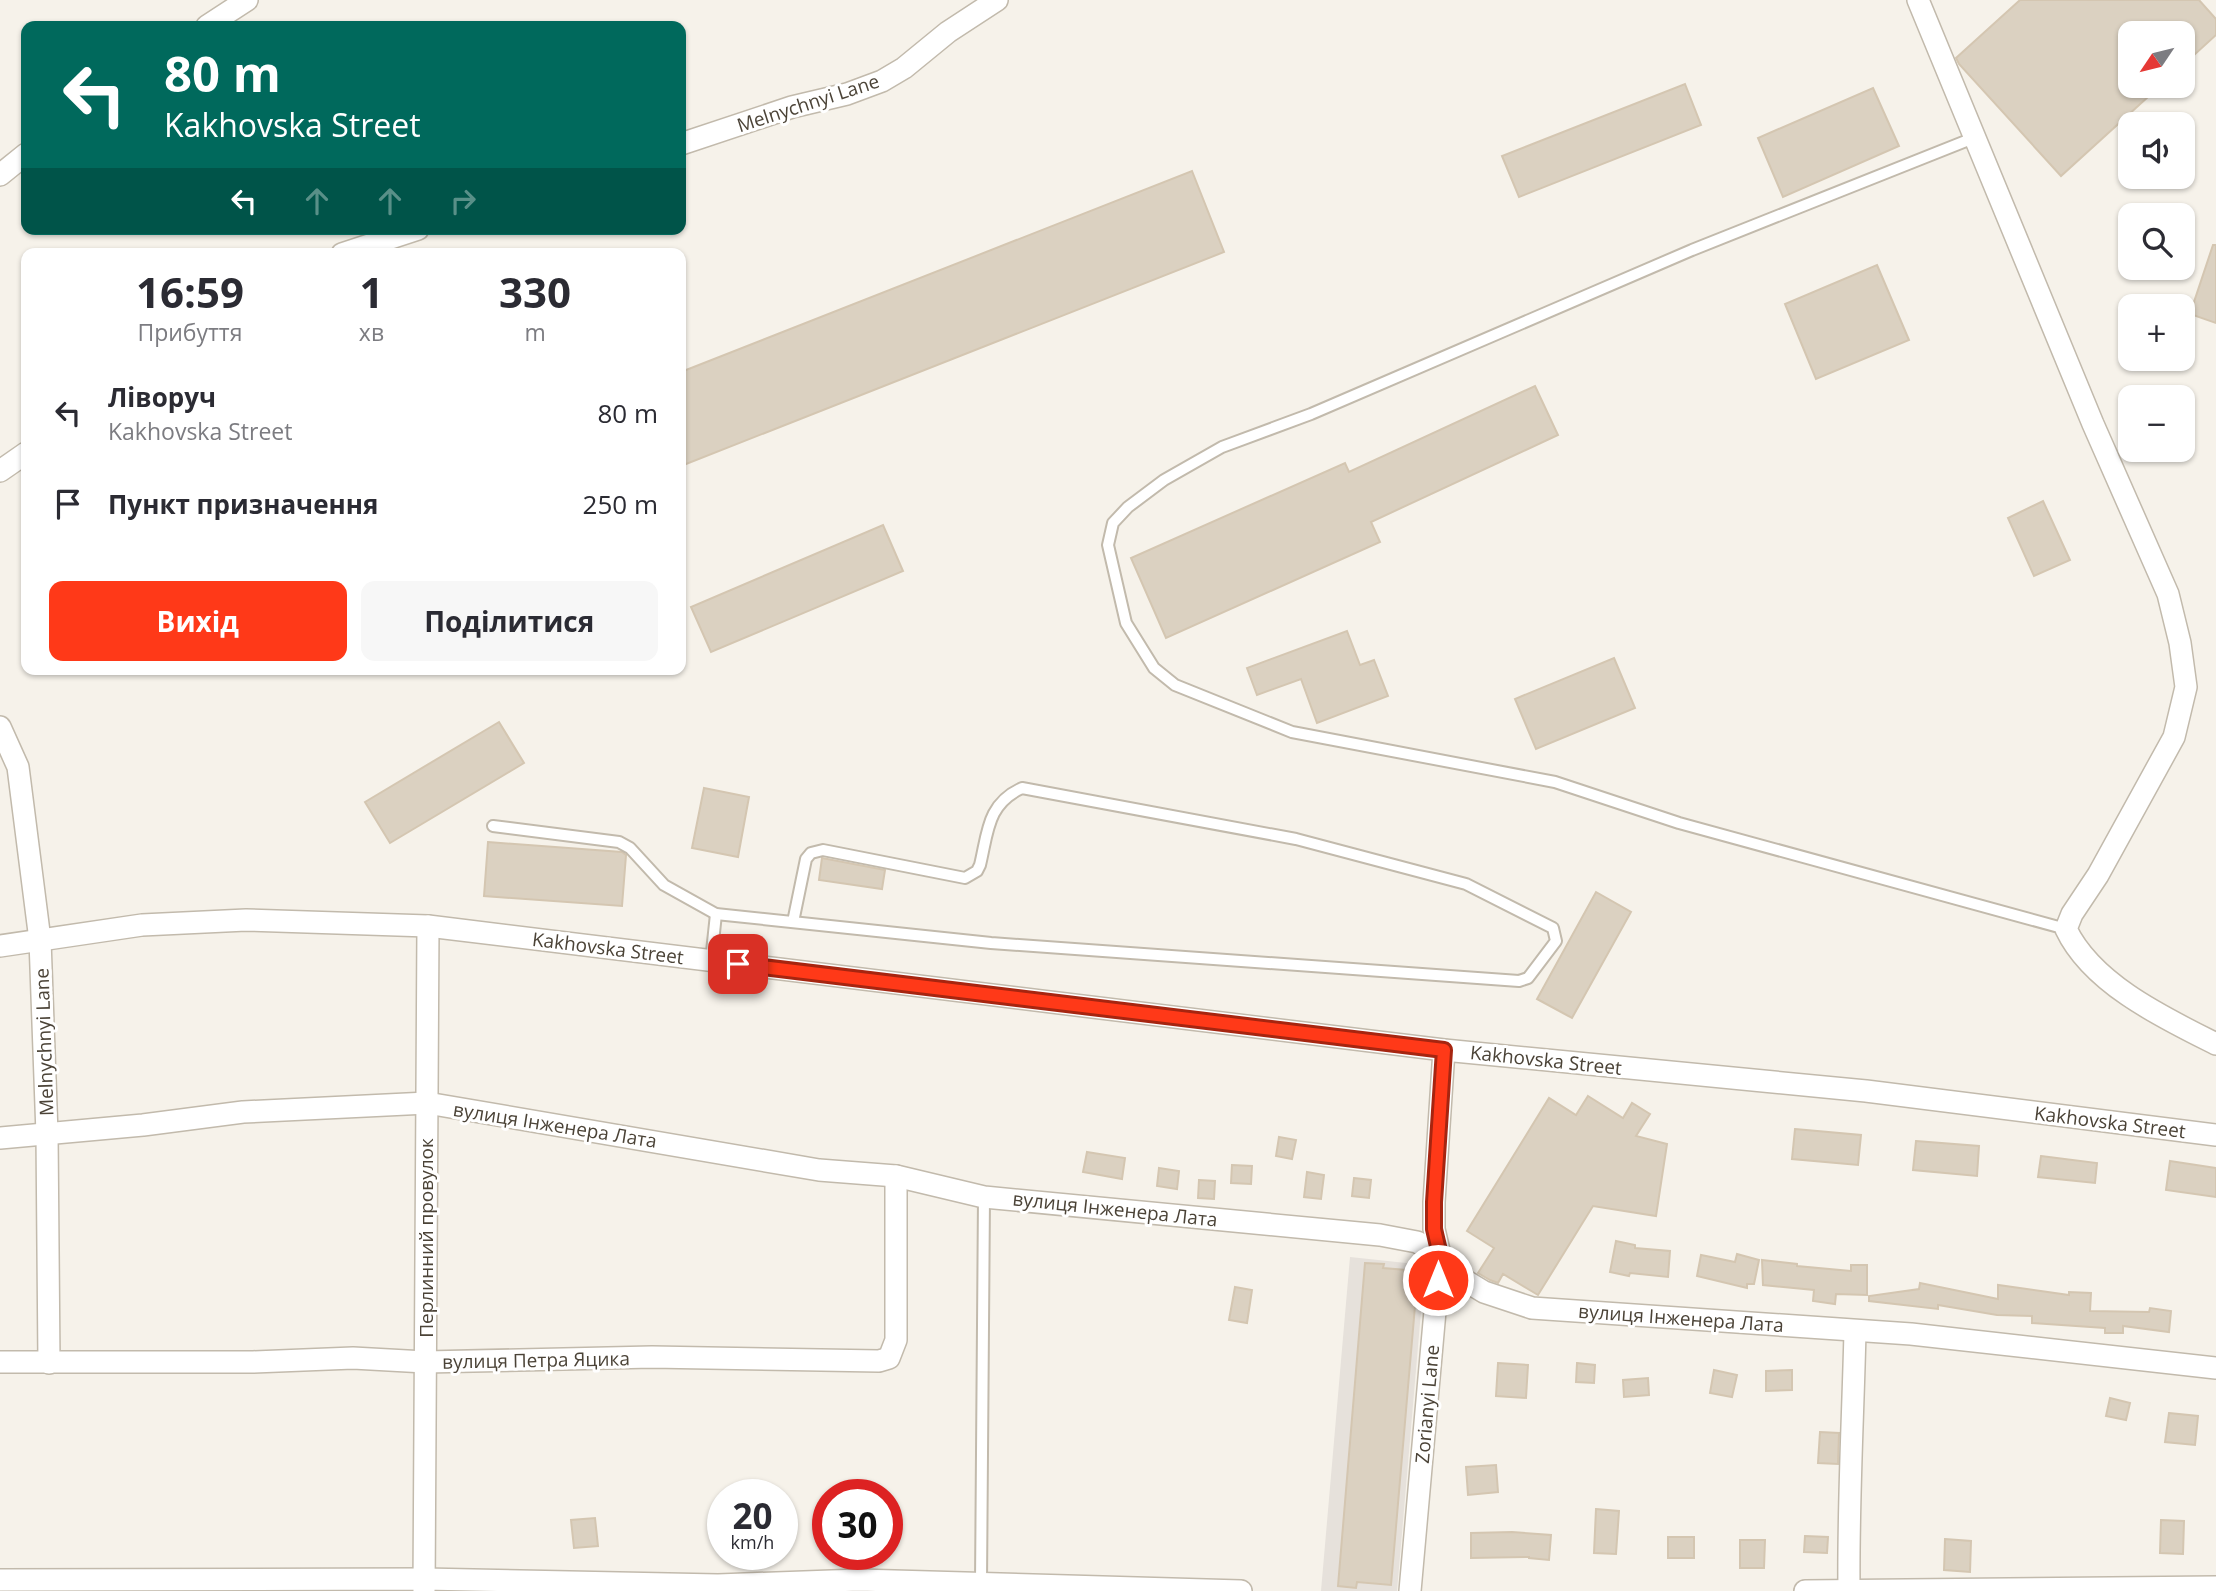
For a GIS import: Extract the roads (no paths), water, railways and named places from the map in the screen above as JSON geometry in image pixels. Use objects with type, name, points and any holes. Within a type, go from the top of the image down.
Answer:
[{"type":"street","points":[[215,21],[247,0]]},
{"type":"street","name":"Melnychnyi Lane","points":[[686,142],[882,81],[904,68],[964,20],[997,0]]},
{"type":"street","points":[[1917,0],[2088,412],[2168,594],[2180,643],[2186,687],[2174,737],[2098,875],[2072,914],[2066,929],[2074,947],[2143,1007],[2216,1044]]},
{"type":"street","points":[[0,175],[21,158]]},
{"type":"street","points":[[360,248],[400,235]]},
{"type":"street","points":[[0,471],[21,456]]},
{"type":"street","name":"Melnychnyi Lane","points":[[0,727],[18,766],[40,940],[47,1135],[48,1363]]},
{"type":"street","name":"Kakhovska Street","points":[[0,946],[142,925],[246,920],[428,926],[1444,1050],[1866,1091],[2216,1135]]},
{"type":"street","name":"Перлинний провулок","points":[[424,1585],[428,926]]},
{"type":"street","name":"Zorianyi Lane","points":[[1410,1591],[1440,1255],[1434,1229],[1434,1202],[1444,1050]]},
{"type":"street","name":"вулиця Інженера Лата","points":[[0,1138],[243,1112],[427,1103],[819,1170],[896,1176],[984,1197],[1380,1235],[1417,1242],[1440,1255],[1461,1278],[1484,1292],[1532,1308],[1912,1334],[2216,1368]]},
{"type":"street","name":"вулиця Петра Яцика","points":[[0,1363],[253,1362],[353,1358],[425,1362],[652,1357],[879,1361],[889,1358],[896,1340],[896,1176]]},
{"type":"street","points":[[1849,1590],[1855,1331]]},
{"type":"street","points":[[0,1580],[718,1585],[859,1580],[1241,1591]]},
{"type":"street","points":[[1805,1591],[2216,1587]]},
{"type":"lane","points":[[1976,137],[1692,250],[1311,414],[1223,447],[1164,480],[1128,507],[1113,523],[1108,545],[1126,623],[1154,668],[1175,685],[1292,732],[1555,782],[1679,823],[2066,929]]},
{"type":"lane","points":[[493,826],[619,842],[630,848],[664,885],[716,914],[991,943],[1519,981],[1528,978],[1556,941],[1553,928],[1466,884],[1296,839],[1022,788],[1001,800],[993,813],[980,865],[977,871],[965,878],[823,850],[811,853],[806,859],[793,922]]},
{"type":"lane","points":[[711,961],[716,914]]},
{"type":"lane","points":[[981,1583],[984,1197]]}]
